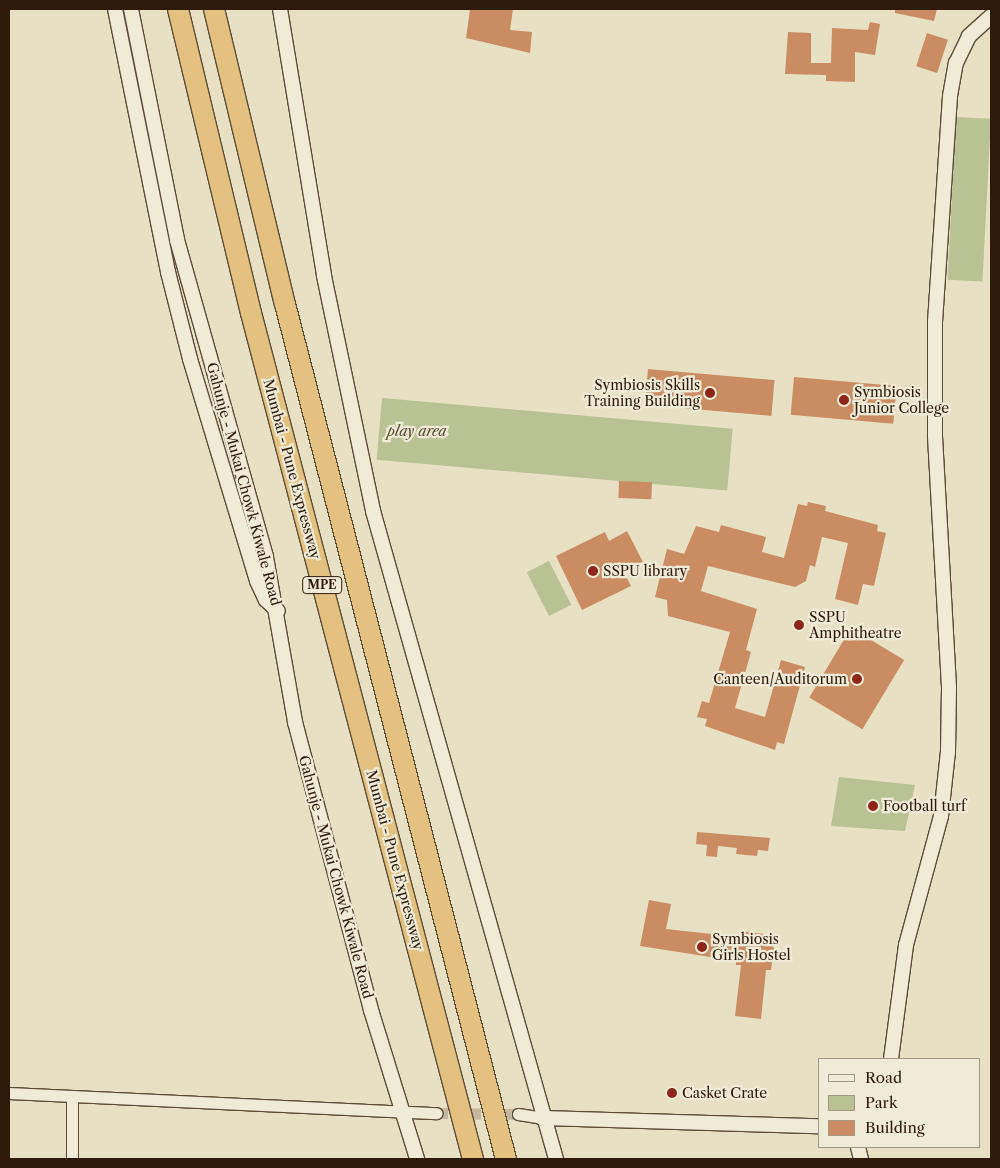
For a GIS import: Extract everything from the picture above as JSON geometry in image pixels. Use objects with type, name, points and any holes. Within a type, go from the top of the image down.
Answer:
[{"type":"highway","name":"Mumbai - Pune Expressway","points":[[178,9],[251,313],[473,1159]]},
{"type":"highway","name":"MPE","points":[[214,9],[285,304],[506,1159]]},
{"type":"street","points":[[115,9],[168,272],[190,360],[257,581],[266,600],[278,612]]},
{"type":"street","name":"Gahunje - Mukai Chowk Kiwale Road","points":[[131,9],[177,240],[278,612],[295,722],[371,1010],[417,1159]]},
{"type":"street","points":[[280,9],[324,276],[357,447],[405,627],[519,1019],[542,1118],[556,1159]]},
{"type":"street","points":[[890,1058],[906,945],[941,816],[948,752],[949,687],[934,435],[936,322],[950,96],[956,63],[968,36],[991,16]]},
{"type":"street","points":[[9,1093],[403,1109],[437,1113]]},
{"type":"street","points":[[72,1096],[72,1159]]},
{"type":"street","points":[[518,1114],[542,1118],[818,1126]]},
{"type":"green space","points":[[956,117],[991,119],[982,282],[947,280]]},
{"type":"green space","name":"play area","points":[[382,398],[733,429],[727,490],[377,460]]},
{"type":"green space","points":[[549,561],[571,605],[549,616],[527,572]]},
{"type":"green space","name":"Football turf","points":[[839,777],[915,785],[905,831],[831,826]]},
{"type":"building","points":[[470,9],[513,9],[510,30],[532,32],[530,53],[466,38]]},
{"type":"building","points":[[895,9],[937,9],[934,21],[895,13]]},
{"type":"building","points":[[870,22],[880,24],[875,55],[855,52],[855,82],[826,81],[826,75],[785,74],[788,32],[811,33],[811,63],[831,63],[832,28],[868,30]]},
{"type":"building","points":[[927,33],[948,40],[937,73],[916,66]]},
{"type":"building","name":"Symbiosis Skills Training Building","points":[[648,369],[775,380],[771,416],[645,405]]},
{"type":"building","name":"Symbiosis Junior College","points":[[794,377],[897,386],[893,424],[791,415]]},
{"type":"building","points":[[619,481],[652,482],[651,499],[618,498]]},
{"type":"building","points":[[808,502],[826,506],[825,511],[878,525],[877,531],[886,533],[874,586],[863,584],[858,605],[835,599],[848,543],[822,537],[815,567],[810,565],[806,581],[795,587],[708,566],[701,591],[757,609],[746,650],[751,652],[735,708],[765,717],[781,660],[805,667],[784,744],[777,742],[775,750],[705,726],[707,719],[697,717],[702,701],[709,703],[730,632],[668,616],[667,600],[655,597],[667,549],[684,554],[696,526],[719,532],[721,525],[766,537],[762,552],[784,558],[798,504],[807,506]]},
{"type":"building","name":"SSPU library","points":[[627,531],[643,562],[624,572],[631,586],[582,610],[556,556],[605,532],[609,541]]},
{"type":"building","name":"Canteen/Auditorum","points":[[851,628],[904,660],[862,729],[809,697]]},
{"type":"building","points":[[697,832],[770,838],[768,851],[758,850],[757,856],[736,854],[737,848],[718,846],[717,857],[706,856],[707,845],[696,844]]},
{"type":"building","points":[[649,900],[671,904],[666,929],[739,937],[739,931],[764,934],[774,948],[771,970],[766,970],[761,1019],[735,1016],[741,965],[736,965],[736,961],[640,946]]},
{"type":"tunnel","points":[[437,1113],[518,1114]]},
{"type":"place","name":"Symbiosis Skills Training Building","points":[[710,393]]},
{"type":"place","name":"Symbiosis Junior College","points":[[844,400]]},
{"type":"place","name":"SSPU library","points":[[593,571]]},
{"type":"place","name":"SSPU Amphitheatre","points":[[799,625]]},
{"type":"place","name":"Canteen/Auditorum","points":[[857,679]]},
{"type":"place","name":"Football turf","points":[[873,806]]},
{"type":"place","name":"Symbiosis Girls Hostel","points":[[702,947]]},
{"type":"place","name":"Casket Crate","points":[[672,1093]]}]
